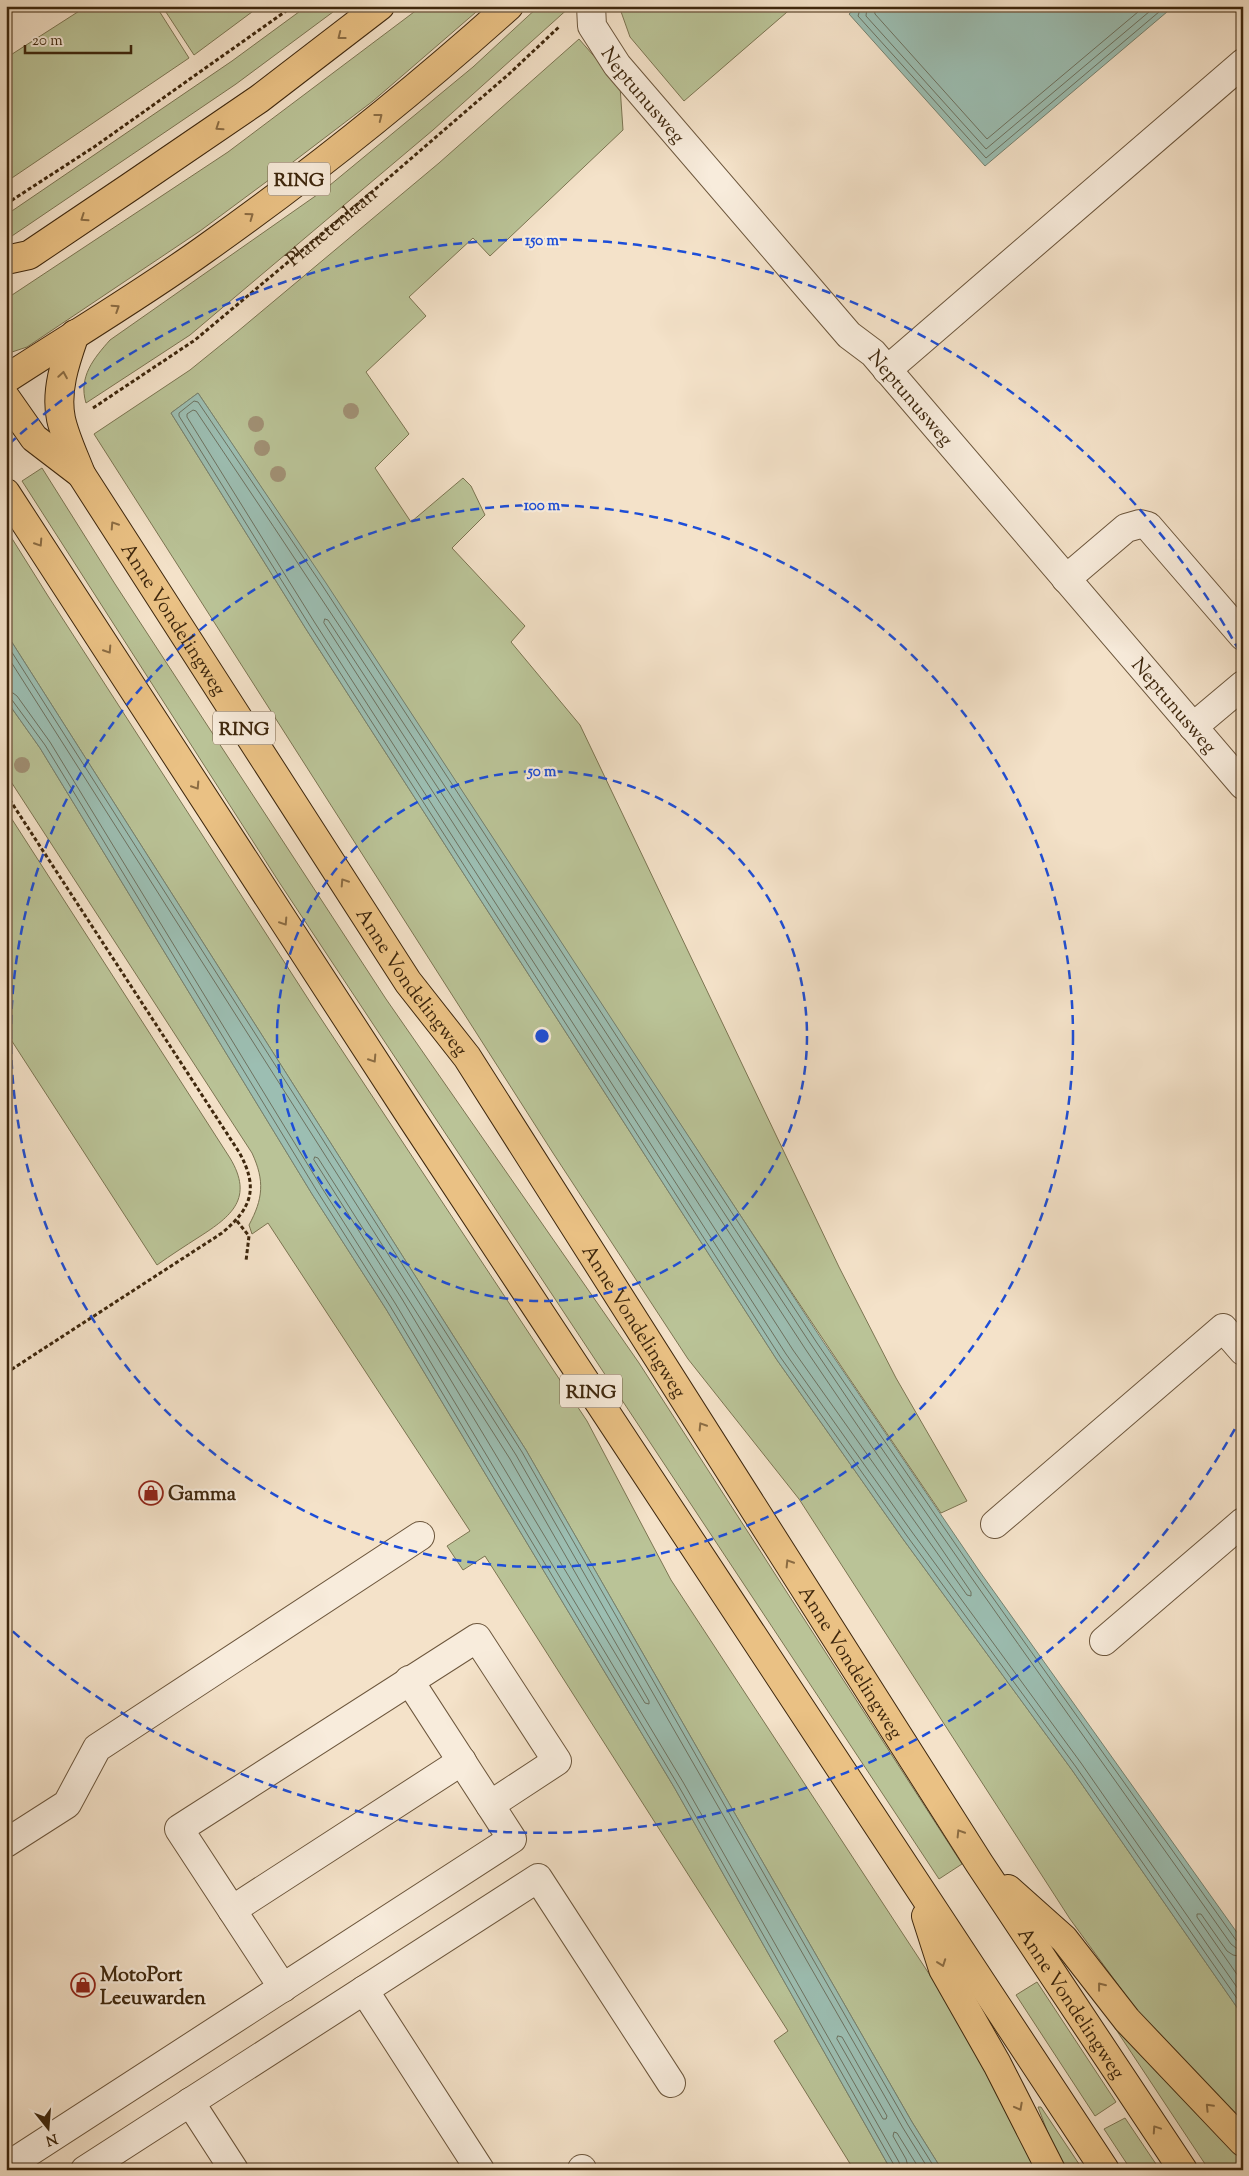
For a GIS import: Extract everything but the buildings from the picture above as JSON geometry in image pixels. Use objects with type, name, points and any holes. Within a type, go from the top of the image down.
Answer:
[{"type":"main road","points":[[6,275],[17,257],[259,99],[380,6]]},
{"type":"main road","name":"RING","points":[[81,474],[61,418],[60,391],[64,364],[75,334],[204,250],[277,197],[403,99],[509,6]]},
{"type":"main road","points":[[6,380],[75,334]]},
{"type":"main road","points":[[6,398],[34,438],[81,474]]},
{"type":"main road","name":"Anne Vondelingweg","points":[[81,474],[408,982],[468,1056],[979,1863],[1184,2170]]},
{"type":"main road","name":"RING","points":[[8,498],[407,1112],[1105,2170]]},
{"type":"main road","points":[[979,1863],[1064,1939],[1127,2020],[1243,2142]]},
{"type":"main road","points":[[916,1884],[943,1969],[997,2064],[1051,2170]]},
{"type":"street","name":"Neptunusweg","points":[[591,6],[592,26],[617,65],[849,335],[873,353],[888,370],[1243,785]]},
{"type":"street","points":[[888,370],[1243,63]]},
{"type":"street","points":[[1066,579],[1126,528],[1140,524],[1148,526],[1243,636]]},
{"type":"street","points":[[1193,727],[1243,685]]},
{"type":"street","points":[[995,1524],[1223,1328],[1243,1351]]},
{"type":"street","points":[[1104,1641],[1243,1522]]},
{"type":"street","points":[[6,1843],[67,1804],[97,1748],[420,1536]]},
{"type":"street","points":[[283,1988],[179,1829],[477,1638],[558,1761],[490,1805]]},
{"type":"street","points":[[6,2167],[512,1839],[409,1680]]},
{"type":"street","points":[[232,1910],[462,1761]]},
{"type":"street","points":[[85,2170],[538,1878],[671,2083]]},
{"type":"street","points":[[364,1990],[480,2170]]},
{"type":"street","points":[[190,2102],[234,2170]]},
{"type":"path","points":[[6,204],[94,147],[223,58],[293,6]]},
{"type":"path","name":"Planetenlaan","points":[[64,427],[194,340],[392,175],[509,74],[567,20]]},
{"type":"path","points":[[6,794],[247,1167],[250,1180],[245,1210],[237,1221],[222,1233],[6,1373]]},
{"type":"path","points":[[237,1221],[249,1236],[246,1261]]},
{"type":"green space","points":[[87,6],[141,6],[144,10],[149,6],[156,6],[189,58],[6,182],[6,58]]},
{"type":"green space","points":[[162,6],[260,6],[194,55]]},
{"type":"green space","points":[[307,6],[341,6],[236,84],[6,240],[6,215],[232,61]]},
{"type":"green space","points":[[422,6],[483,6],[373,101],[200,231],[27,347],[6,354],[6,299],[228,152]]},
{"type":"green space","points":[[539,6],[571,6],[433,130],[190,335],[86,403],[84,385],[89,368],[110,340],[324,190],[473,67]]},
{"type":"green space","points":[[619,6],[794,6],[684,101],[630,37]]},
{"type":"green space","points":[[579,39],[620,86],[623,130],[490,256],[473,238],[409,297],[426,316],[366,372],[409,434],[375,468],[411,522],[463,478],[471,486],[485,515],[452,548],[525,626],[511,642],[580,725],[839,1267],[896,1378],[967,1501],[941,1513],[753,1235],[198,393],[171,413],[306,629],[777,1360],[903,1539],[1072,1770],[1243,2016],[1243,2127],[1135,2008],[1070,1919],[799,1499],[688,1359],[553,1153],[94,434],[190,370],[237,332],[439,163]]},
{"type":"green space","points":[[42,468],[115,584],[386,999],[639,1363],[962,1864],[939,1879],[279,882],[22,481]]},
{"type":"green space","points":[[6,529],[314,1008],[587,1421],[671,1580],[960,2021],[1038,2170],[942,2170],[912,2122],[526,1450],[6,633]]},
{"type":"green space","points":[[6,700],[40,748],[312,1194],[386,1309],[674,1787],[891,2170],[854,2170],[774,2041],[788,2031],[485,1556],[463,1570],[447,1546],[470,1531],[268,1223],[252,1234],[249,1225],[254,1216],[261,1190],[259,1172],[252,1153],[6,774]]},
{"type":"green space","points":[[6,810],[230,1158],[237,1172],[240,1184],[239,1195],[236,1205],[230,1213],[211,1229],[157,1265],[6,1032]]},
{"type":"green space","points":[[1037,1982],[1116,2102],[1095,2116],[1016,1995]]},
{"type":"green space","points":[[1115,2026],[1243,2157],[1243,2170],[1209,2170]]},
{"type":"green space","points":[[1038,2107],[1041,2107],[1083,2170],[1062,2170]]},
{"type":"green space","points":[[1125,2118],[1160,2170],[1131,2170],[1104,2129]]},
{"type":"water","points":[[858,6],[1174,6],[985,166],[849,14]]},
{"type":"water","points":[[198,393],[326,583],[822,1340],[980,1572],[1243,1941],[1243,2016],[1072,1770],[903,1539],[777,1360],[306,629],[171,413]]},
{"type":"water","points":[[6,633],[526,1450],[912,2122],[942,2170],[891,2170],[674,1787],[386,1309],[312,1194],[40,748],[6,700]]},
{"type":"place","name":"Gamma","points":[[151,1493]]},
{"type":"place","name":"MotoPort Leeuwarden","points":[[83,1985]]}]
